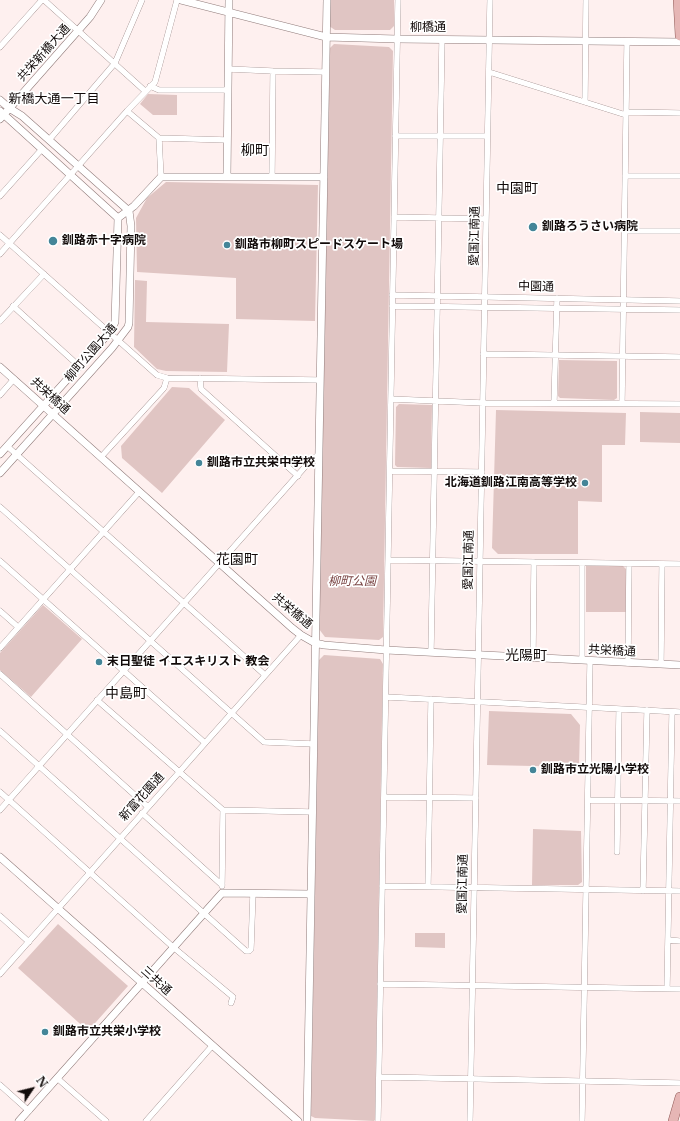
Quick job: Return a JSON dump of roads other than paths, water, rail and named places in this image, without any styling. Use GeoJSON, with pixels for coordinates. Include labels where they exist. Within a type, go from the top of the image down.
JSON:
{"type":"FeatureCollection","features":[{"type":"Feature","properties":{"kind":"main road"},"geometry":{"type":"LineString","coordinates":[[678,0],[680,36]]}},
{"type":"Feature","properties":{"kind":"main road"},"geometry":{"type":"LineString","coordinates":[[673,1121],[680,1097]]}},
{"type":"Feature","properties":{"kind":"street"},"geometry":{"type":"LineString","coordinates":[[0,47],[43,0],[115,64],[148,89],[228,90]]}},
{"type":"Feature","properties":{"kind":"street","name":"共栄新橋大通"},"geometry":{"type":"LineString","coordinates":[[1,115],[78,31],[90,17],[101,0]]}},
{"type":"Feature","properties":{"kind":"street"},"geometry":{"type":"LineString","coordinates":[[49,140],[115,64],[142,0]]}},
{"type":"Feature","properties":{"kind":"street"},"geometry":{"type":"LineString","coordinates":[[0,254],[127,111],[155,82],[177,0]]}},
{"type":"Feature","properties":{"kind":"street","name":"柳橋通"},"geometry":{"type":"LineString","coordinates":[[181,0],[326,37],[488,41],[680,42]]}},
{"type":"Feature","properties":{"kind":"street"},"geometry":{"type":"LineString","coordinates":[[227,177],[229,0]]}},
{"type":"Feature","properties":{"kind":"street"},"geometry":{"type":"LineString","coordinates":[[307,1121],[327,0]]}},
{"type":"Feature","properties":{"kind":"street"},"geometry":{"type":"LineString","coordinates":[[378,1121],[398,0]]}},
{"type":"Feature","properties":{"kind":"street","name":"愛国江南通"},"geometry":{"type":"LineString","coordinates":[[470,1121],[489,72],[488,41],[490,0]]}},
{"type":"Feature","properties":{"kind":"street"},"geometry":{"type":"LineString","coordinates":[[585,102],[586,0]]}},
{"type":"Feature","properties":{"kind":"street"},"geometry":{"type":"LineString","coordinates":[[431,652],[434,560],[438,218],[442,39]]}},
{"type":"Feature","properties":{"kind":"street"},"geometry":{"type":"LineString","coordinates":[[622,403],[627,42]]}},
{"type":"Feature","properties":{"kind":"street"},"geometry":{"type":"LineString","coordinates":[[228,69],[325,72]]}},
{"type":"Feature","properties":{"kind":"street"},"geometry":{"type":"LineString","coordinates":[[272,177],[273,71]]}},
{"type":"Feature","properties":{"kind":"street"},"geometry":{"type":"LineString","coordinates":[[489,72],[626,114],[680,112]]}},
{"type":"Feature","properties":{"kind":"street"},"geometry":{"type":"LineString","coordinates":[[0,100],[22,116],[129,211]]}},
{"type":"Feature","properties":{"kind":"street"},"geometry":{"type":"LineString","coordinates":[[127,111],[159,138],[227,140]]}},
{"type":"Feature","properties":{"kind":"street"},"geometry":{"type":"LineString","coordinates":[[1,115],[42,149],[118,218],[129,211],[161,176],[159,138]]}},
{"type":"Feature","properties":{"kind":"street"},"geometry":{"type":"LineString","coordinates":[[395,136],[487,136]]}},
{"type":"Feature","properties":{"kind":"street"},"geometry":{"type":"LineString","coordinates":[[0,196],[42,149]]}},
{"type":"Feature","properties":{"kind":"street"},"geometry":{"type":"LineString","coordinates":[[161,176],[324,177]]}},
{"type":"Feature","properties":{"kind":"street"},"geometry":{"type":"LineString","coordinates":[[625,176],[680,176]]}},
{"type":"Feature","properties":{"kind":"street","name":"柳町公園大通"},"geometry":{"type":"LineString","coordinates":[[0,473],[128,327],[131,226],[129,211]]}},
{"type":"Feature","properties":{"kind":"street"},"geometry":{"type":"LineString","coordinates":[[394,217],[486,219]]}},
{"type":"Feature","properties":{"kind":"street","name":"柳町公園大通"},"geometry":{"type":"LineString","coordinates":[[0,454],[109,333],[116,318],[118,218]]}},
{"type":"Feature","properties":{"kind":"street"},"geometry":{"type":"LineString","coordinates":[[624,231],[680,231]]}},
{"type":"Feature","properties":{"kind":"street"},"geometry":{"type":"LineString","coordinates":[[0,235],[157,375],[167,378],[320,380]]}},
{"type":"Feature","properties":{"kind":"street"},"geometry":{"type":"LineString","coordinates":[[0,321],[44,274]]}},
{"type":"Feature","properties":{"kind":"street","name":"中園通"},"geometry":{"type":"LineString","coordinates":[[392,295],[680,301]]}},
{"type":"Feature","properties":{"kind":"street"},"geometry":{"type":"LineString","coordinates":[[554,403],[557,298]]}},
{"type":"Feature","properties":{"kind":"street"},"geometry":{"type":"LineString","coordinates":[[14,306],[79,366]]}},
{"type":"Feature","properties":{"kind":"street","name":"中園通"},"geometry":{"type":"LineString","coordinates":[[392,306],[680,310]]}},
{"type":"Feature","properties":{"kind":"street"},"geometry":{"type":"LineString","coordinates":[[484,354],[680,357]]}},
{"type":"Feature","properties":{"kind":"street","name":"共栄橋通"},"geometry":{"type":"LineString","coordinates":[[0,367],[301,635],[315,643],[386,650],[680,665]]}},
{"type":"Feature","properties":{"kind":"street"},"geometry":{"type":"LineString","coordinates":[[101,457],[164,388],[167,378]]}},
{"type":"Feature","properties":{"kind":"street"},"geometry":{"type":"LineString","coordinates":[[200,378],[201,389],[298,476]]}},
{"type":"Feature","properties":{"kind":"street"},"geometry":{"type":"LineString","coordinates":[[0,395],[14,379]]}},
{"type":"Feature","properties":{"kind":"street"},"geometry":{"type":"LineString","coordinates":[[391,399],[483,402],[680,404]]}},
{"type":"Feature","properties":{"kind":"street"},"geometry":{"type":"LineString","coordinates":[[7,446],[265,675]]}},
{"type":"Feature","properties":{"kind":"street"},"geometry":{"type":"LineString","coordinates":[[0,810],[312,459],[319,455]]}},
{"type":"Feature","properties":{"kind":"street"},"geometry":{"type":"LineString","coordinates":[[390,471],[482,472]]}},
{"type":"Feature","properties":{"kind":"street"},"geometry":{"type":"LineString","coordinates":[[0,648],[140,492]]}},
{"type":"Feature","properties":{"kind":"street"},"geometry":{"type":"LineString","coordinates":[[0,507],[264,742],[314,744]]}},
{"type":"Feature","properties":{"kind":"street"},"geometry":{"type":"LineString","coordinates":[[0,560],[205,743]]}},
{"type":"Feature","properties":{"kind":"street"},"geometry":{"type":"LineString","coordinates":[[388,560],[680,564]]}},
{"type":"Feature","properties":{"kind":"street"},"geometry":{"type":"LineString","coordinates":[[533,657],[534,562]]}},
{"type":"Feature","properties":{"kind":"street"},"geometry":{"type":"LineString","coordinates":[[582,563],[582,660]]}},
{"type":"Feature","properties":{"kind":"street"},"geometry":{"type":"LineString","coordinates":[[628,663],[629,564]]}},
{"type":"Feature","properties":{"kind":"street"},"geometry":{"type":"LineString","coordinates":[[661,664],[662,564]]}},
{"type":"Feature","properties":{"kind":"street"},"geometry":{"type":"LineString","coordinates":[[0,611],[18,627]]}},
{"type":"Feature","properties":{"kind":"street","name":"新富花園通"},"geometry":{"type":"LineString","coordinates":[[0,973],[301,635]]}},
{"type":"Feature","properties":{"kind":"street"},"geometry":{"type":"LineString","coordinates":[[582,1121],[590,661]]}},
{"type":"Feature","properties":{"kind":"street"},"geometry":{"type":"LineString","coordinates":[[0,674],[148,807]]}},
{"type":"Feature","properties":{"kind":"street"},"geometry":{"type":"LineString","coordinates":[[386,696],[680,712]]}},
{"type":"Feature","properties":{"kind":"street"},"geometry":{"type":"LineString","coordinates":[[428,887],[431,699]]}},
{"type":"Feature","properties":{"kind":"street"},"geometry":{"type":"LineString","coordinates":[[97,700],[223,810],[313,812]]}},
{"type":"Feature","properties":{"kind":"street"},"geometry":{"type":"LineString","coordinates":[[617,852],[619,709]]}},
{"type":"Feature","properties":{"kind":"street"},"geometry":{"type":"LineString","coordinates":[[643,891],[647,710]]}},
{"type":"Feature","properties":{"kind":"street"},"geometry":{"type":"LineString","coordinates":[[667,989],[672,712]]}},
{"type":"Feature","properties":{"kind":"street"},"geometry":{"type":"LineString","coordinates":[[0,731],[203,913],[249,952],[251,950],[253,893]]}},
{"type":"Feature","properties":{"kind":"street"},"geometry":{"type":"LineString","coordinates":[[0,792],[173,947],[233,997],[231,1003]]}},
{"type":"Feature","properties":{"kind":"street"},"geometry":{"type":"LineString","coordinates":[[384,796],[476,798]]}},
{"type":"Feature","properties":{"kind":"street"},"geometry":{"type":"LineString","coordinates":[[588,800],[680,801]]}},
{"type":"Feature","properties":{"kind":"street"},"geometry":{"type":"LineString","coordinates":[[19,1121],[222,893],[223,810]]}},
{"type":"Feature","properties":{"kind":"street"},"geometry":{"type":"LineString","coordinates":[[142,813],[222,885]]}},
{"type":"Feature","properties":{"kind":"street","name":"三共通"},"geometry":{"type":"LineString","coordinates":[[0,857],[294,1120]]}},
{"type":"Feature","properties":{"kind":"street"},"geometry":{"type":"LineString","coordinates":[[382,886],[680,891]]}},
{"type":"Feature","properties":{"kind":"street"},"geometry":{"type":"LineString","coordinates":[[222,893],[311,894]]}},
{"type":"Feature","properties":{"kind":"street"},"geometry":{"type":"LineString","coordinates":[[0,916],[28,942]]}},
{"type":"Feature","properties":{"kind":"street"},"geometry":{"type":"LineString","coordinates":[[668,940],[680,941]]}},
{"type":"Feature","properties":{"kind":"street"},"geometry":{"type":"LineString","coordinates":[[380,984],[680,989]]}},
{"type":"Feature","properties":{"kind":"street"},"geometry":{"type":"LineString","coordinates":[[146,1121],[212,1046]]}},
{"type":"Feature","properties":{"kind":"street"},"geometry":{"type":"LineString","coordinates":[[57,1078],[106,1121]]}},
{"type":"Feature","properties":{"kind":"street"},"geometry":{"type":"LineString","coordinates":[[379,1078],[680,1083]]}},
{"type":"Feature","properties":{"kind":"street"},"geometry":{"type":"LineString","coordinates":[[0,1085],[29,1110]]}},
{"type":"Feature","properties":{"kind":"place","name":"釧路ろうさい病院"},"geometry":{"type":"Point","coordinates":[533,227]}},
{"type":"Feature","properties":{"kind":"place","name":"釧路赤十字病院"},"geometry":{"type":"Point","coordinates":[53,241]}},
{"type":"Feature","properties":{"kind":"place","name":"釧路市柳町スピードスケート場"},"geometry":{"type":"Point","coordinates":[227,245]}},
{"type":"Feature","properties":{"kind":"place","name":"釧路市立共栄中学校"},"geometry":{"type":"Point","coordinates":[199,463]}},
{"type":"Feature","properties":{"kind":"place","name":"北海道釧路江南高等学校"},"geometry":{"type":"Point","coordinates":[585,483]}},
{"type":"Feature","properties":{"kind":"place","name":"末日聖徒 イエスキリスト 教会"},"geometry":{"type":"Point","coordinates":[99,662]}},
{"type":"Feature","properties":{"kind":"place","name":"釧路市立光陽小学校"},"geometry":{"type":"Point","coordinates":[533,770]}},
{"type":"Feature","properties":{"kind":"place","name":"釧路市立共栄小学校"},"geometry":{"type":"Point","coordinates":[45,1032]}},
{"type":"Feature","properties":{"kind":"district","name":"新橋大通一丁目"},"geometry":{"type":"Point","coordinates":[54,99]}},
{"type":"Feature","properties":{"kind":"district","name":"柳町"},"geometry":{"type":"Point","coordinates":[255,151]}},
{"type":"Feature","properties":{"kind":"district","name":"中園町"},"geometry":{"type":"Point","coordinates":[517,189]}},
{"type":"Feature","properties":{"kind":"district","name":"花園町"},"geometry":{"type":"Point","coordinates":[237,560]}},
{"type":"Feature","properties":{"kind":"district","name":"光陽町"},"geometry":{"type":"Point","coordinates":[526,656]}},
{"type":"Feature","properties":{"kind":"district","name":"中島町"},"geometry":{"type":"Point","coordinates":[126,694]}},
{"type":"Feature","properties":{"kind":"park label","name":"柳町公園"},"geometry":{"type":"Point","coordinates":[352,582]}}]}
